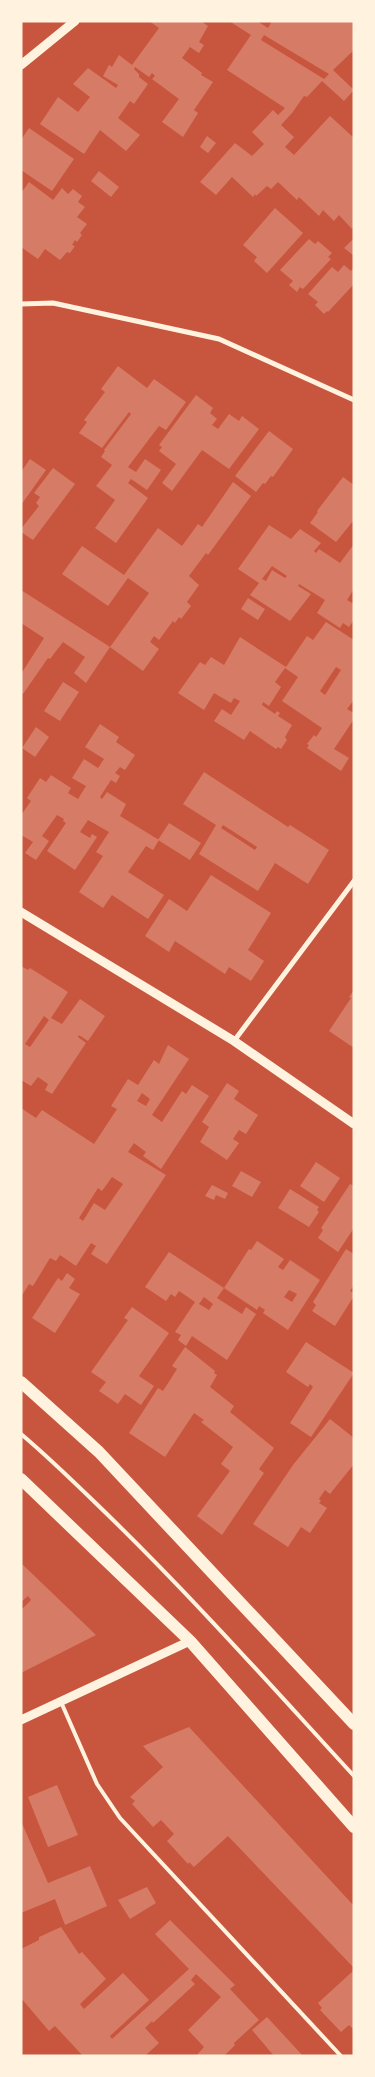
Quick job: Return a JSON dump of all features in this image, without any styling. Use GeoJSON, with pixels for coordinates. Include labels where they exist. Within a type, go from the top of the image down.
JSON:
{"type":"FeatureCollection","features":[{"type":"Feature","properties":{"kind":"main road"},"geometry":{"type":"LineString","coordinates":[[21,1382],[100,1452],[354,1724]]}},
{"type":"Feature","properties":{"kind":"main road"},"geometry":{"type":"LineString","coordinates":[[21,1479],[190,1641],[354,1827]]}},
{"type":"Feature","properties":{"kind":"street"},"geometry":{"type":"LineString","coordinates":[[21,65],[75,21]]}},
{"type":"Feature","properties":{"kind":"street"},"geometry":{"type":"LineString","coordinates":[[21,304],[53,303],[218,339],[354,400]]}},
{"type":"Feature","properties":{"kind":"street"},"geometry":{"type":"LineString","coordinates":[[234,1041],[354,881]]}},
{"type":"Feature","properties":{"kind":"street"},"geometry":{"type":"LineString","coordinates":[[21,912],[234,1041],[354,1124]]}},
{"type":"Feature","properties":{"kind":"street"},"geometry":{"type":"LineString","coordinates":[[21,1720],[190,1641]]}},
{"type":"Feature","properties":{"kind":"lane"},"geometry":{"type":"LineString","coordinates":[[21,1434],[62,1470],[136,1543],[216,1626],[354,1776]]}},
{"type":"Feature","properties":{"kind":"lane"},"geometry":{"type":"LineString","coordinates":[[60,1701],[97,1784],[120,1818],[341,2056]]}},
{"type":"Feature","properties":{"kind":"building"},"geometry":{"type":"Polygon","coordinates":[[[149,21],[201,21],[208,26],[199,42],[204,45],[199,53],[190,47],[182,58],[202,73],[201,75],[213,82],[194,110],[198,113],[183,137],[162,122],[179,99],[152,79],[155,76],[152,73],[149,77],[135,67],[134,69],[139,74],[139,77],[148,84],[134,104],[130,101],[118,118],[140,135],[126,151],[100,130],[84,154],[40,124],[58,97],[78,112],[90,97],[73,84],[88,68],[116,88],[118,85],[103,76],[109,65],[112,67],[119,55],[132,65],[159,28],[149,21]]]}},
{"type":"Feature","properties":{"kind":"building"},"geometry":{"type":"Polygon","coordinates":[[[229,21],[257,21],[268,28],[272,21],[354,21],[354,50],[333,70],[354,90],[344,101],[322,81],[307,97],[304,96],[281,125],[294,137],[285,147],[294,155],[330,116],[354,138],[354,227],[352,229],[339,215],[334,221],[323,210],[319,216],[299,197],[297,200],[278,182],[271,189],[267,186],[253,197],[232,177],[216,195],[200,182],[235,143],[252,156],[264,144],[252,132],[273,110],[278,115],[285,108],[227,70],[251,35],[229,21]],[[264,35],[261,40],[324,79],[329,74],[264,35]]]}},
{"type":"Feature","properties":{"kind":"building"},"geometry":{"type":"Polygon","coordinates":[[[29,128],[74,159],[52,191],[21,170],[21,140],[29,128]]]}},
{"type":"Feature","properties":{"kind":"building"},"geometry":{"type":"Polygon","coordinates":[[[207,136],[216,143],[208,153],[200,147],[207,136]]]}},
{"type":"Feature","properties":{"kind":"building"},"geometry":{"type":"Polygon","coordinates":[[[99,171],[119,187],[111,197],[91,181],[99,171]]]}},
{"type":"Feature","properties":{"kind":"building"},"geometry":{"type":"Polygon","coordinates":[[[29,182],[53,200],[62,188],[68,194],[73,189],[82,196],[78,202],[85,207],[77,217],[87,224],[80,233],[82,235],[77,242],[75,240],[72,245],[75,246],[70,253],[67,252],[60,260],[45,249],[38,259],[21,247],[21,193],[29,182]]]}},
{"type":"Feature","properties":{"kind":"building"},"geometry":{"type":"Polygon","coordinates":[[[275,208],[303,233],[267,273],[254,261],[257,257],[243,245],[275,208]]]}},
{"type":"Feature","properties":{"kind":"building"},"geometry":{"type":"Polygon","coordinates":[[[354,238],[354,256],[344,248],[354,238]]]}},
{"type":"Feature","properties":{"kind":"building"},"geometry":{"type":"Polygon","coordinates":[[[309,239],[315,244],[318,241],[332,253],[328,257],[331,259],[303,289],[300,287],[297,292],[289,285],[293,281],[280,270],[309,239]]]}},
{"type":"Feature","properties":{"kind":"building"},"geometry":{"type":"Polygon","coordinates":[[[344,265],[351,271],[354,267],[354,284],[324,314],[315,305],[318,302],[308,294],[332,267],[338,272],[344,265]]]}},
{"type":"Feature","properties":{"kind":"building"},"geometry":{"type":"Polygon","coordinates":[[[118,366],[147,388],[154,379],[186,402],[166,430],[159,426],[128,467],[136,472],[145,459],[161,470],[147,490],[131,479],[128,483],[148,498],[116,543],[95,528],[115,500],[96,486],[112,465],[101,457],[104,450],[131,414],[129,412],[102,448],[79,433],[87,422],[84,420],[105,392],[101,389],[118,366]]]}},
{"type":"Feature","properties":{"kind":"building"},"geometry":{"type":"Polygon","coordinates":[[[196,395],[213,408],[210,413],[217,419],[212,425],[218,429],[229,414],[239,421],[242,416],[259,429],[229,469],[202,450],[172,491],[162,483],[176,464],[159,451],[162,447],[159,445],[196,395]]]}},
{"type":"Feature","properties":{"kind":"building"},"geometry":{"type":"Polygon","coordinates":[[[269,431],[293,449],[273,477],[271,476],[265,484],[263,483],[256,492],[235,476],[269,431]]]}},
{"type":"Feature","properties":{"kind":"building"},"geometry":{"type":"Polygon","coordinates":[[[30,459],[46,470],[21,505],[21,472],[30,459]]]}},
{"type":"Feature","properties":{"kind":"building"},"geometry":{"type":"Polygon","coordinates":[[[53,468],[75,484],[33,540],[21,532],[21,529],[39,506],[36,503],[40,497],[34,493],[53,468]]]}},
{"type":"Feature","properties":{"kind":"building"},"geometry":{"type":"Polygon","coordinates":[[[343,477],[354,485],[354,520],[336,542],[310,523],[343,477]]]}},
{"type":"Feature","properties":{"kind":"building"},"geometry":{"type":"Polygon","coordinates":[[[233,482],[251,496],[208,555],[206,553],[189,576],[199,585],[187,602],[191,606],[181,619],[179,617],[175,623],[173,621],[159,640],[154,636],[150,642],[159,649],[143,671],[110,647],[149,593],[128,578],[108,606],[62,574],[82,546],[124,575],[158,528],[182,546],[198,524],[202,527],[233,482]]]}},
{"type":"Feature","properties":{"kind":"building"},"geometry":{"type":"Polygon","coordinates":[[[269,525],[291,539],[300,529],[321,543],[314,551],[316,553],[319,549],[340,563],[354,544],[354,589],[347,600],[354,604],[354,620],[349,627],[343,623],[340,628],[317,613],[325,600],[299,584],[298,586],[311,594],[290,621],[250,595],[259,583],[238,569],[269,525]],[[272,566],[262,579],[266,581],[272,570],[285,578],[287,576],[272,566]]]}},
{"type":"Feature","properties":{"kind":"building"},"geometry":{"type":"Polygon","coordinates":[[[21,590],[110,647],[86,683],[74,673],[85,657],[63,642],[50,659],[48,658],[23,694],[21,693],[21,674],[44,638],[21,623],[21,590]]]}},
{"type":"Feature","properties":{"kind":"building"},"geometry":{"type":"Polygon","coordinates":[[[248,598],[265,609],[258,620],[241,609],[248,598]]]}},
{"type":"Feature","properties":{"kind":"building"},"geometry":{"type":"Polygon","coordinates":[[[326,622],[354,640],[354,700],[347,709],[354,713],[354,719],[334,749],[349,758],[341,771],[307,748],[309,745],[307,744],[314,735],[316,737],[322,728],[282,701],[298,677],[285,668],[275,682],[281,687],[269,706],[263,702],[262,705],[275,714],[277,711],[280,713],[278,716],[292,725],[285,737],[287,740],[281,749],[278,747],[276,749],[250,731],[244,740],[214,721],[222,709],[231,715],[240,701],[234,698],[231,703],[214,693],[204,710],[178,693],[200,662],[205,665],[211,657],[224,665],[240,637],[286,667],[307,636],[313,640],[326,622]],[[336,667],[320,691],[325,695],[341,670],[336,667]]]}},
{"type":"Feature","properties":{"kind":"building"},"geometry":{"type":"Polygon","coordinates":[[[63,682],[79,692],[60,721],[44,711],[63,682]]]}},
{"type":"Feature","properties":{"kind":"building"},"geometry":{"type":"Polygon","coordinates":[[[100,724],[119,737],[116,742],[135,755],[125,770],[120,767],[115,773],[120,776],[116,783],[111,780],[100,797],[102,799],[107,792],[126,804],[120,816],[159,840],[153,850],[146,846],[128,872],[164,895],[148,919],[112,895],[103,908],[79,892],[103,856],[96,852],[109,832],[88,820],[80,832],[90,838],[92,834],[97,837],[75,870],[47,851],[66,823],[63,821],[64,819],[57,815],[42,836],[49,841],[36,860],[25,853],[33,842],[21,835],[21,815],[31,801],[27,798],[40,778],[46,782],[51,775],[71,788],[68,793],[78,799],[86,786],[72,778],[84,759],[98,768],[104,759],[85,747],[100,724]]]}},
{"type":"Feature","properties":{"kind":"building"},"geometry":{"type":"Polygon","coordinates":[[[36,727],[49,737],[35,757],[22,748],[36,727]]]}},
{"type":"Feature","properties":{"kind":"building"},"geometry":{"type":"Polygon","coordinates":[[[204,772],[288,827],[290,825],[329,850],[308,884],[275,863],[258,891],[199,854],[216,825],[183,804],[204,772]],[[223,825],[221,828],[255,850],[257,847],[223,825]]]}},
{"type":"Feature","properties":{"kind":"building"},"geometry":{"type":"Polygon","coordinates":[[[169,823],[201,843],[190,860],[158,840],[169,823]]]}},
{"type":"Feature","properties":{"kind":"building"},"geometry":{"type":"Polygon","coordinates":[[[211,875],[271,913],[248,950],[264,961],[251,981],[229,967],[225,974],[175,941],[169,952],[145,936],[169,899],[187,911],[211,875]]]}},
{"type":"Feature","properties":{"kind":"building"},"geometry":{"type":"Polygon","coordinates":[[[21,966],[28,970],[30,968],[68,992],[51,1018],[62,1024],[80,999],[105,1016],[88,1041],[79,1035],[78,1037],[86,1043],[52,1094],[45,1090],[48,1084],[38,1077],[31,1086],[21,1080],[21,966]],[[44,1016],[25,1044],[30,1047],[49,1020],[44,1016]]]}},
{"type":"Feature","properties":{"kind":"building"},"geometry":{"type":"Polygon","coordinates":[[[354,990],[354,1048],[329,1031],[351,998],[349,997],[354,990]]]}},
{"type":"Feature","properties":{"kind":"building"},"geometry":{"type":"Polygon","coordinates":[[[168,1045],[189,1059],[152,1115],[162,1122],[182,1091],[186,1094],[192,1085],[209,1096],[161,1169],[143,1156],[146,1152],[134,1143],[128,1152],[166,1175],[107,1264],[91,1254],[96,1246],[91,1243],[76,1266],[60,1255],[56,1261],[50,1258],[33,1286],[29,1284],[21,1297],[21,1108],[36,1118],[42,1110],[94,1144],[117,1109],[111,1106],[128,1079],[138,1085],[154,1060],[159,1064],[168,1045]],[[142,1093],[137,1101],[146,1106],[150,1099],[142,1093]],[[112,1177],[102,1191],[98,1188],[79,1218],[83,1221],[94,1203],[105,1210],[123,1184],[112,1177]]]}},
{"type":"Feature","properties":{"kind":"building"},"geometry":{"type":"Polygon","coordinates":[[[227,1083],[239,1091],[234,1099],[258,1115],[246,1134],[239,1130],[233,1139],[239,1143],[227,1160],[200,1142],[209,1127],[202,1122],[227,1083]]]}},
{"type":"Feature","properties":{"kind":"building"},"geometry":{"type":"Polygon","coordinates":[[[316,1162],[340,1178],[324,1202],[300,1186],[316,1162]]]}},
{"type":"Feature","properties":{"kind":"building"},"geometry":{"type":"Polygon","coordinates":[[[241,1171],[261,1182],[252,1197],[232,1186],[241,1171]]]}},
{"type":"Feature","properties":{"kind":"building"},"geometry":{"type":"Polygon","coordinates":[[[350,1184],[354,1186],[354,1228],[338,1252],[318,1238],[323,1230],[321,1228],[350,1184]]]}},
{"type":"Feature","properties":{"kind":"building"},"geometry":{"type":"Polygon","coordinates":[[[212,1185],[228,1193],[225,1199],[216,1195],[214,1200],[205,1196],[212,1185]]]}},
{"type":"Feature","properties":{"kind":"building"},"geometry":{"type":"Polygon","coordinates":[[[290,1189],[319,1207],[317,1210],[319,1212],[309,1227],[278,1208],[290,1189]]]}},
{"type":"Feature","properties":{"kind":"building"},"geometry":{"type":"Polygon","coordinates":[[[257,1241],[284,1259],[278,1267],[283,1270],[290,1260],[320,1280],[288,1330],[263,1313],[265,1310],[259,1306],[257,1310],[224,1288],[249,1249],[251,1250],[257,1241]],[[289,1290],[284,1297],[292,1302],[297,1294],[289,1290]]]}},
{"type":"Feature","properties":{"kind":"building"},"geometry":{"type":"Polygon","coordinates":[[[346,1249],[354,1254],[354,1285],[350,1291],[354,1293],[354,1296],[335,1326],[312,1311],[316,1305],[313,1302],[346,1249]]]}},
{"type":"Feature","properties":{"kind":"building"},"geometry":{"type":"Polygon","coordinates":[[[169,1252],[224,1288],[217,1298],[242,1314],[246,1307],[256,1314],[227,1360],[192,1336],[186,1346],[178,1340],[181,1335],[175,1332],[195,1302],[179,1291],[175,1297],[171,1294],[166,1301],[145,1287],[169,1252]],[[204,1297],[199,1304],[209,1310],[213,1304],[204,1297]]]}},
{"type":"Feature","properties":{"kind":"building"},"geometry":{"type":"Polygon","coordinates":[[[67,1273],[75,1279],[69,1288],[80,1294],[55,1333],[32,1318],[58,1278],[62,1281],[67,1273]]]}},
{"type":"Feature","properties":{"kind":"building"},"geometry":{"type":"Polygon","coordinates":[[[132,1307],[169,1333],[139,1376],[154,1386],[141,1405],[125,1394],[118,1404],[99,1391],[106,1382],[91,1372],[128,1320],[124,1318],[132,1307]]]}},
{"type":"Feature","properties":{"kind":"building"},"geometry":{"type":"Polygon","coordinates":[[[306,1342],[354,1373],[311,1437],[290,1423],[313,1387],[310,1384],[308,1387],[286,1372],[306,1342]]]}},
{"type":"Feature","properties":{"kind":"building"},"geometry":{"type":"Polygon","coordinates":[[[185,1347],[215,1371],[214,1373],[217,1375],[210,1387],[234,1406],[230,1412],[274,1448],[259,1469],[264,1473],[222,1535],[197,1516],[230,1471],[221,1464],[233,1447],[201,1422],[204,1420],[194,1413],[165,1457],[129,1433],[158,1388],[163,1391],[177,1369],[172,1366],[185,1347]]]}},
{"type":"Feature","properties":{"kind":"building"},"geometry":{"type":"Polygon","coordinates":[[[330,1419],[354,1438],[354,1464],[330,1494],[325,1490],[319,1499],[321,1501],[319,1503],[327,1508],[310,1533],[301,1527],[288,1547],[253,1524],[293,1465],[330,1419]]]}},
{"type":"Feature","properties":{"kind":"building"},"geometry":{"type":"Polygon","coordinates":[[[21,1563],[96,1635],[21,1673],[21,1610],[31,1600],[28,1596],[21,1602],[21,1563]]]}},
{"type":"Feature","properties":{"kind":"building"},"geometry":{"type":"Polygon","coordinates":[[[189,1727],[354,1906],[354,1968],[228,1836],[194,1867],[189,1862],[188,1864],[167,1841],[174,1834],[161,1820],[153,1827],[132,1804],[135,1801],[130,1797],[163,1767],[143,1746],[189,1727]]]}},
{"type":"Feature","properties":{"kind":"building"},"geometry":{"type":"Polygon","coordinates":[[[57,1785],[78,1835],[48,1847],[28,1797],[57,1785]]]}},
{"type":"Feature","properties":{"kind":"building"},"geometry":{"type":"Polygon","coordinates":[[[21,1821],[48,1883],[90,1866],[107,1906],[65,1925],[55,1899],[21,1913],[21,1821]]]}},
{"type":"Feature","properties":{"kind":"building"},"geometry":{"type":"Polygon","coordinates":[[[147,1887],[156,1903],[130,1919],[118,1900],[147,1887]]]}},
{"type":"Feature","properties":{"kind":"building"},"geometry":{"type":"Polygon","coordinates":[[[170,1920],[235,1985],[230,1989],[259,2020],[234,2043],[235,2045],[224,2056],[196,2056],[204,2047],[188,2030],[221,1997],[196,1974],[191,1980],[195,1984],[153,2023],[152,2021],[145,2028],[159,2043],[145,2056],[83,2056],[55,2026],[49,2031],[21,1998],[21,1949],[39,1940],[39,1937],[61,1927],[79,1954],[82,1952],[106,1979],[80,2004],[84,2009],[123,1973],[149,2000],[110,2036],[112,2039],[189,1969],[155,1934],[170,1920]]]}},
{"type":"Feature","properties":{"kind":"building"},"geometry":{"type":"Polygon","coordinates":[[[354,1970],[354,2030],[349,2025],[341,2032],[320,2010],[322,2008],[318,2003],[354,1970]]]}},
{"type":"Feature","properties":{"kind":"building"},"geometry":{"type":"Polygon","coordinates":[[[267,2017],[303,2056],[274,2056],[252,2030],[267,2017]]]}}]}
